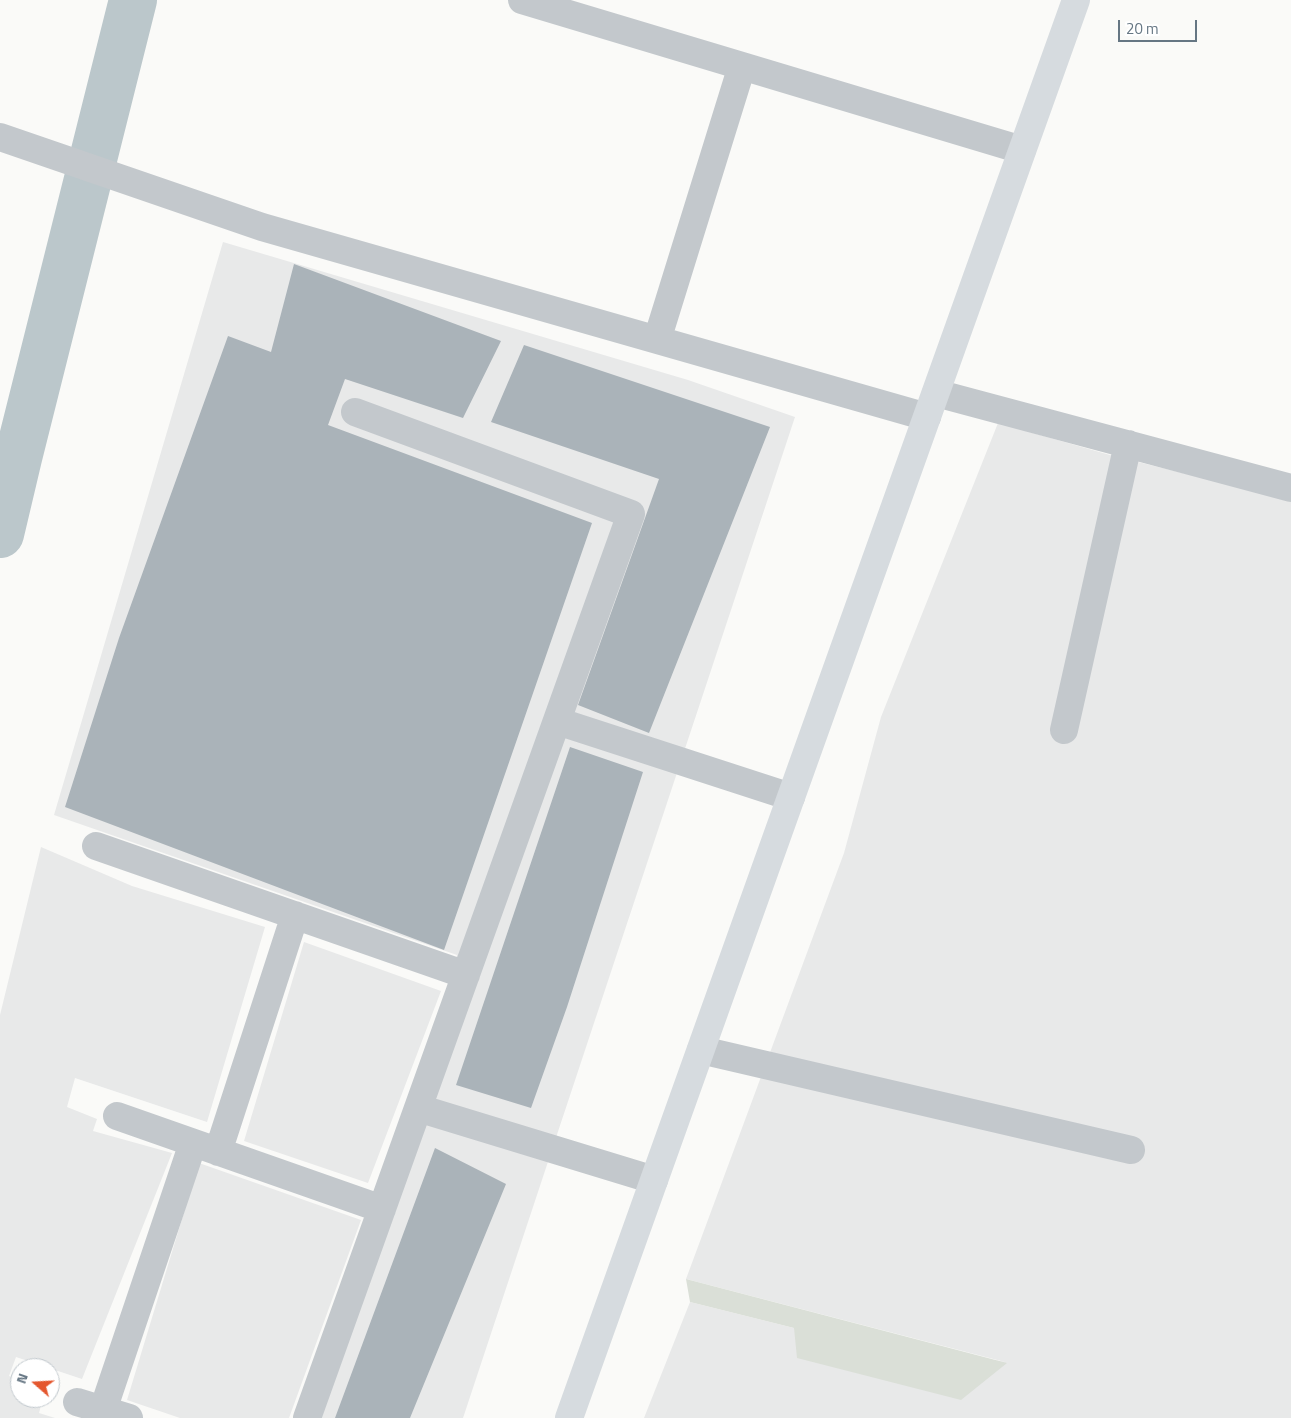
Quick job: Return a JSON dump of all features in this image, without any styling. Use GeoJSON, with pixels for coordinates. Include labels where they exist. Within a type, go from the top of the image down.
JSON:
{"type":"FeatureCollection","features":[{"type":"Feature","properties":{"kind":"main road"},"geometry":{"type":"LineString","coordinates":[[569,1418],[1076,0]]}},
{"type":"Feature","properties":{"kind":"street"},"geometry":{"type":"LineString","coordinates":[[522,0],[1022,150]]}},
{"type":"Feature","properties":{"kind":"street"},"geometry":{"type":"LineString","coordinates":[[657,340],[742,66]]}},
{"type":"Feature","properties":{"kind":"street"},"geometry":{"type":"LineString","coordinates":[[0,137],[262,227],[657,340],[931,405],[1128,444],[1291,488]]}},
{"type":"Feature","properties":{"kind":"street"},"geometry":{"type":"LineString","coordinates":[[307,1418],[631,514],[355,412]]}},
{"type":"Feature","properties":{"kind":"street"},"geometry":{"type":"LineString","coordinates":[[1064,730],[1128,444]]}},
{"type":"Feature","properties":{"kind":"street"},"geometry":{"type":"LineString","coordinates":[[557,721],[791,797]]}},
{"type":"Feature","properties":{"kind":"street"},"geometry":{"type":"LineString","coordinates":[[96,846],[466,974]]}},
{"type":"Feature","properties":{"kind":"street"},"geometry":{"type":"LineString","coordinates":[[103,1410],[295,915]]}},
{"type":"Feature","properties":{"kind":"street"},"geometry":{"type":"LineString","coordinates":[[701,1050],[1131,1150]]}},
{"type":"Feature","properties":{"kind":"street"},"geometry":{"type":"LineString","coordinates":[[418,1108],[654,1180]]}},
{"type":"Feature","properties":{"kind":"street"},"geometry":{"type":"LineString","coordinates":[[117,1116],[382,1209]]}},
{"type":"Feature","properties":{"kind":"street"},"geometry":{"type":"LineString","coordinates":[[77,1402],[129,1418]]}},
{"type":"Feature","properties":{"kind":"shaded area"},"geometry":{"type":"Polygon","coordinates":[[[223,242],[688,380],[795,417],[463,1418],[321,1418],[457,955],[54,815],[223,242]]]}},
{"type":"Feature","properties":{"kind":"shaded area"},"geometry":{"type":"Polygon","coordinates":[[[998,423],[1110,455],[1291,500],[1291,1418],[644,1418],[690,1302],[794,1328],[1005,1362],[686,1279],[844,853],[881,717],[998,423]]]}},
{"type":"Feature","properties":{"kind":"shaded area"},"geometry":{"type":"Polygon","coordinates":[[[41,847],[132,886],[265,927],[207,1122],[75,1078],[67,1107],[97,1119],[93,1131],[172,1153],[82,1379],[60,1372],[60,1358],[10,1358],[10,1408],[40,1408],[39,1413],[55,1418],[0,1418],[0,1015],[41,847]]]}},
{"type":"Feature","properties":{"kind":"shaded area"},"geometry":{"type":"Polygon","coordinates":[[[304,942],[441,991],[368,1183],[244,1141],[304,942]]]}},
{"type":"Feature","properties":{"kind":"shaded area"},"geometry":{"type":"Polygon","coordinates":[[[199,1163],[361,1220],[289,1418],[180,1418],[127,1400],[199,1163]]]}},
{"type":"Feature","properties":{"kind":"shaded area"},"geometry":{"type":"Polygon","coordinates":[[[686,1279],[1007,1363],[961,1400],[797,1358],[794,1328],[690,1302],[686,1279]]]}},
{"type":"Feature","properties":{"kind":"building"},"geometry":{"type":"Polygon","coordinates":[[[294,264],[501,341],[463,418],[345,379],[328,425],[592,523],[444,950],[65,807],[119,638],[228,336],[271,352],[294,264]]]}},
{"type":"Feature","properties":{"kind":"building"},"geometry":{"type":"Polygon","coordinates":[[[524,345],[770,427],[649,733],[578,705],[659,479],[491,422],[524,345]]]}},
{"type":"Feature","properties":{"kind":"building"},"geometry":{"type":"Polygon","coordinates":[[[570,747],[643,772],[567,1007],[531,1108],[456,1085],[570,747]]]}},
{"type":"Feature","properties":{"kind":"building"},"geometry":{"type":"Polygon","coordinates":[[[435,1148],[506,1184],[410,1418],[335,1418],[435,1148]]]}},
{"type":"Feature","properties":{"kind":"waterway"},"geometry":{"type":"LineString","coordinates":[[0,534],[133,0]]}}]}
